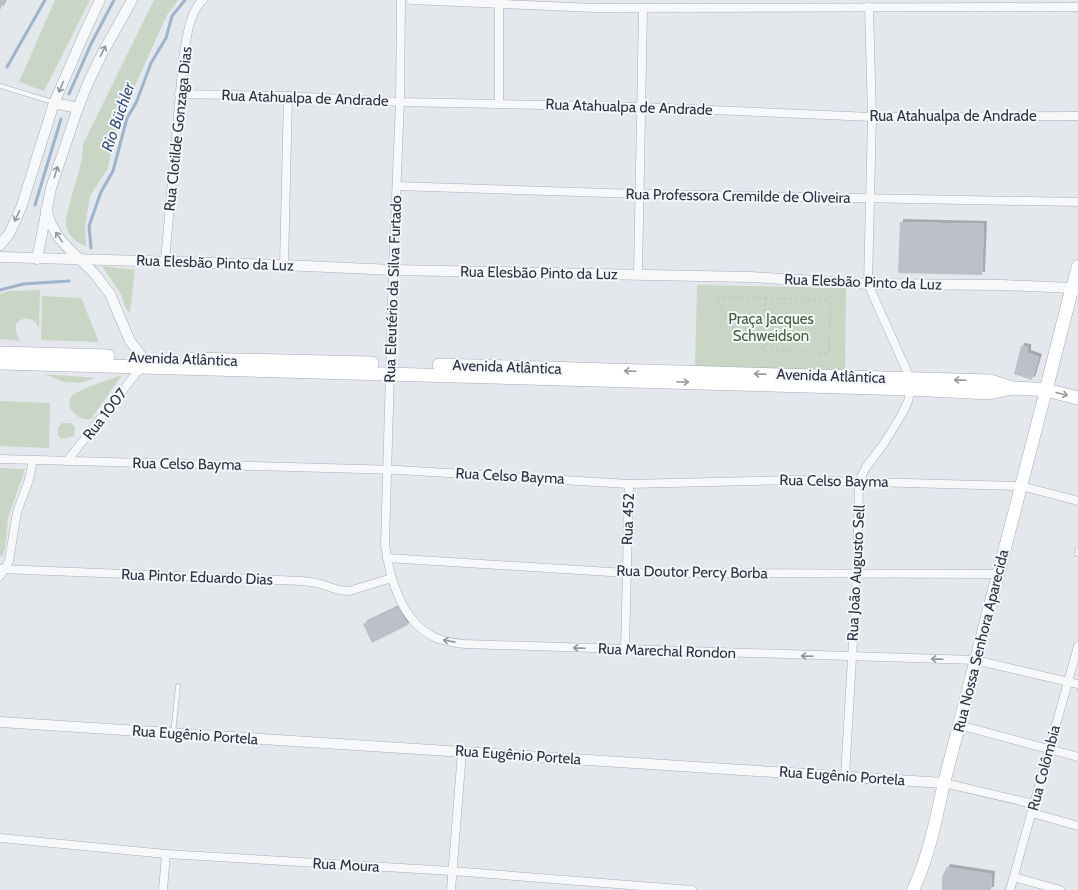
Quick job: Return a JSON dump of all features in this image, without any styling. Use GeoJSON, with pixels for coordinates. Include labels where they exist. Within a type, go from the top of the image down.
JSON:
{"type":"FeatureCollection","features":[{"type":"Feature","properties":{"kind":"main road"},"geometry":{"type":"LineString","coordinates":[[1046,390],[1075,288],[1078,266]]}},
{"type":"Feature","properties":{"kind":"main road","name":"Avenida Atlântica"},"geometry":{"type":"LineString","coordinates":[[0,353],[142,362],[390,368],[990,387],[1046,390],[1078,398]]}},
{"type":"Feature","properties":{"kind":"main road","name":"Avenida Atlântica"},"geometry":{"type":"LineString","coordinates":[[0,363],[142,362]]}},
{"type":"Feature","properties":{"kind":"main road","name":"Rua Nossa Senhora Aparecida"},"geometry":{"type":"LineString","coordinates":[[913,890],[929,848],[944,783],[1046,390]]}},
{"type":"Feature","properties":{"kind":"street"},"geometry":{"type":"LineString","coordinates":[[0,245],[9,234],[21,208],[54,102],[84,32],[100,0]]}},
{"type":"Feature","properties":{"kind":"street"},"geometry":{"type":"LineString","coordinates":[[37,259],[51,188],[78,108],[88,82],[103,52],[132,0]]}},
{"type":"Feature","properties":{"kind":"street","name":"Rua Clotilde Gonzaga Dias"},"geometry":{"type":"LineString","coordinates":[[165,261],[179,94],[187,36],[193,16],[203,0]]}},
{"type":"Feature","properties":{"kind":"street","name":"Rua Eleutério da Silva Furtado"},"geometry":{"type":"LineString","coordinates":[[392,578],[387,558],[385,534],[400,102],[401,0]]}},
{"type":"Feature","properties":{"kind":"street"},"geometry":{"type":"LineString","coordinates":[[411,0],[595,4],[643,8],[692,4],[788,4],[869,7],[881,4],[1078,7]]}},
{"type":"Feature","properties":{"kind":"street"},"geometry":{"type":"LineString","coordinates":[[499,2],[499,103]]}},
{"type":"Feature","properties":{"kind":"street"},"geometry":{"type":"LineString","coordinates":[[869,7],[872,116],[868,284],[910,384]]}},
{"type":"Feature","properties":{"kind":"street"},"geometry":{"type":"LineString","coordinates":[[638,274],[643,8]]}},
{"type":"Feature","properties":{"kind":"street","name":"Rua Atahualpa de Andrade"},"geometry":{"type":"LineString","coordinates":[[179,94],[288,96],[400,102],[641,107],[872,116],[1078,116]]}},
{"type":"Feature","properties":{"kind":"street"},"geometry":{"type":"LineString","coordinates":[[284,265],[288,96]]}},
{"type":"Feature","properties":{"kind":"street"},"geometry":{"type":"LineString","coordinates":[[54,102],[78,108]]}},
{"type":"Feature","properties":{"kind":"street","name":"Rua Professora Cremilde de Oliveira"},"geometry":{"type":"LineString","coordinates":[[397,186],[639,194],[1078,202]]}},
{"type":"Feature","properties":{"kind":"street"},"geometry":{"type":"LineString","coordinates":[[46,210],[51,224],[59,238],[94,273],[110,294],[130,341],[142,362]]}},
{"type":"Feature","properties":{"kind":"street","name":"Rua Elesbão Pinto da Luz"},"geometry":{"type":"LineString","coordinates":[[0,257],[165,261],[393,270],[750,277],[868,284],[1002,285],[1075,288]]}},
{"type":"Feature","properties":{"kind":"street","name":"Rua 1007"},"geometry":{"type":"LineString","coordinates":[[67,461],[142,362]]}},
{"type":"Feature","properties":{"kind":"street","name":"Rua João Augusto Sell"},"geometry":{"type":"LineString","coordinates":[[845,776],[857,574],[859,482],[866,467],[896,427],[908,401],[910,384]]}},
{"type":"Feature","properties":{"kind":"street","name":"Rua Celso Bayma"},"geometry":{"type":"LineString","coordinates":[[0,460],[387,469],[629,484],[794,480],[1021,486],[1078,501]]}},
{"type":"Feature","properties":{"kind":"street"},"geometry":{"type":"LineString","coordinates":[[2,571],[9,561],[17,512],[29,480],[33,460]]}},
{"type":"Feature","properties":{"kind":"street","name":"Rua 452"},"geometry":{"type":"LineString","coordinates":[[625,650],[629,484]]}},
{"type":"Feature","properties":{"kind":"street","name":"Rua Doutor Percy Borba"},"geometry":{"type":"LineString","coordinates":[[387,558],[626,573],[998,574]]}},
{"type":"Feature","properties":{"kind":"street","name":"Rua Pintor Eduardo Dias"},"geometry":{"type":"LineString","coordinates":[[2,571],[302,581],[344,590],[354,590],[392,578]]}},
{"type":"Feature","properties":{"kind":"street","name":"Rua Marechal Rondon"},"geometry":{"type":"LineString","coordinates":[[392,578],[402,602],[415,622],[429,634],[442,640],[485,645],[976,660],[1078,684]]}},
{"type":"Feature","properties":{"kind":"street","name":"Rua Colômbia"},"geometry":{"type":"LineString","coordinates":[[1010,890],[1078,646]]}},
{"type":"Feature","properties":{"kind":"street","name":"Rua Eugênio Portela"},"geometry":{"type":"LineString","coordinates":[[0,722],[944,783],[1034,804]]}},
{"type":"Feature","properties":{"kind":"street"},"geometry":{"type":"LineString","coordinates":[[959,725],[1078,757]]}},
{"type":"Feature","properties":{"kind":"street"},"geometry":{"type":"LineString","coordinates":[[451,890],[462,752]]}},
{"type":"Feature","properties":{"kind":"street"},"geometry":{"type":"LineString","coordinates":[[1032,813],[1078,826]]}},
{"type":"Feature","properties":{"kind":"street","name":"Rua Moura"},"geometry":{"type":"LineString","coordinates":[[0,838],[166,854],[452,871],[692,890]]}},
{"type":"Feature","properties":{"kind":"street"},"geometry":{"type":"LineString","coordinates":[[163,890],[166,854]]}},
{"type":"Feature","properties":{"kind":"street"},"geometry":{"type":"LineString","coordinates":[[1014,877],[1060,890]]}},
{"type":"Feature","properties":{"kind":"lane"},"geometry":{"type":"LineString","coordinates":[[0,86],[54,102]]}},
{"type":"Feature","properties":{"kind":"lane"},"geometry":{"type":"LineString","coordinates":[[173,733],[178,686]]}},
{"type":"Feature","properties":{"kind":"path"},"geometry":{"type":"LineString","coordinates":[[718,297],[765,298],[830,300],[829,353],[763,350],[729,325],[718,297]]}},
{"type":"Feature","properties":{"kind":"path"},"geometry":{"type":"LineString","coordinates":[[763,350],[765,298]]}},
{"type":"Feature","properties":{"kind":"green space"},"geometry":{"type":"Polygon","coordinates":[[[55,0],[90,0],[44,91],[19,82],[55,0]]]}},
{"type":"Feature","properties":{"kind":"green space"},"geometry":{"type":"Polygon","coordinates":[[[154,0],[178,0],[167,15],[138,79],[113,144],[108,168],[90,196],[85,227],[86,246],[76,241],[71,236],[66,225],[68,210],[81,163],[83,144],[154,0]]]}},
{"type":"Feature","properties":{"kind":"green space"},"geometry":{"type":"Polygon","coordinates":[[[102,266],[135,270],[130,313],[126,309],[121,294],[102,266]]]}},
{"type":"Feature","properties":{"kind":"green space","name":"Praça Jacques Schweidson"},"geometry":{"type":"Polygon","coordinates":[[[697,285],[846,288],[845,371],[695,367],[697,285]]]}},
{"type":"Feature","properties":{"kind":"green space"},"geometry":{"type":"Polygon","coordinates":[[[40,290],[39,329],[34,321],[24,319],[19,321],[16,326],[16,332],[20,341],[0,339],[0,294],[9,291],[40,290]]]}},
{"type":"Feature","properties":{"kind":"green space"},"geometry":{"type":"Polygon","coordinates":[[[42,296],[81,298],[99,342],[41,340],[42,296]]]}},
{"type":"Feature","properties":{"kind":"green space"},"geometry":{"type":"Polygon","coordinates":[[[44,374],[96,378],[79,383],[64,382],[44,374]]]}},
{"type":"Feature","properties":{"kind":"green space"},"geometry":{"type":"Polygon","coordinates":[[[122,375],[91,419],[84,419],[76,415],[71,410],[69,401],[74,394],[95,384],[122,375]]]}},
{"type":"Feature","properties":{"kind":"green space"},"geometry":{"type":"Polygon","coordinates":[[[0,401],[50,403],[49,448],[0,446],[0,401]]]}},
{"type":"Feature","properties":{"kind":"green space"},"geometry":{"type":"Polygon","coordinates":[[[62,423],[70,423],[75,426],[74,436],[61,439],[58,435],[58,428],[62,423]]]}},
{"type":"Feature","properties":{"kind":"green space"},"geometry":{"type":"Polygon","coordinates":[[[0,468],[25,469],[8,518],[5,549],[2,557],[0,555],[0,468]]]}},
{"type":"Feature","properties":{"kind":"building"},"geometry":{"type":"Polygon","coordinates":[[[0,0],[5,0],[0,10],[0,0]]]}},
{"type":"Feature","properties":{"kind":"building"},"geometry":{"type":"Polygon","coordinates":[[[900,222],[984,224],[982,275],[898,273],[900,222]]]}},
{"type":"Feature","properties":{"kind":"building"},"geometry":{"type":"Polygon","coordinates":[[[1021,346],[1028,347],[1028,353],[1039,357],[1032,380],[1014,374],[1021,346]]]}},
{"type":"Feature","properties":{"kind":"building"},"geometry":{"type":"Polygon","coordinates":[[[398,607],[408,625],[372,643],[363,624],[398,607]]]}},
{"type":"Feature","properties":{"kind":"building"},"geometry":{"type":"Polygon","coordinates":[[[947,867],[992,874],[991,890],[942,890],[942,877],[947,867]]]}},
{"type":"Feature","properties":{"kind":"waterway"},"geometry":{"type":"LineString","coordinates":[[7,67],[45,0]]}},
{"type":"Feature","properties":{"kind":"waterway"},"geometry":{"type":"LineString","coordinates":[[69,94],[91,44],[114,0]]}},
{"type":"Feature","properties":{"kind":"waterway","name":"Rio Büchler"},"geometry":{"type":"LineString","coordinates":[[91,248],[89,226],[101,192],[113,171],[127,118],[136,103],[151,63],[166,38],[172,16],[185,0]]}},
{"type":"Feature","properties":{"kind":"waterway"},"geometry":{"type":"LineString","coordinates":[[35,205],[61,119]]}},
{"type":"Feature","properties":{"kind":"waterway","name":"Rio Büchler"},"geometry":{"type":"LineString","coordinates":[[0,290],[23,284],[69,281]]}}]}
